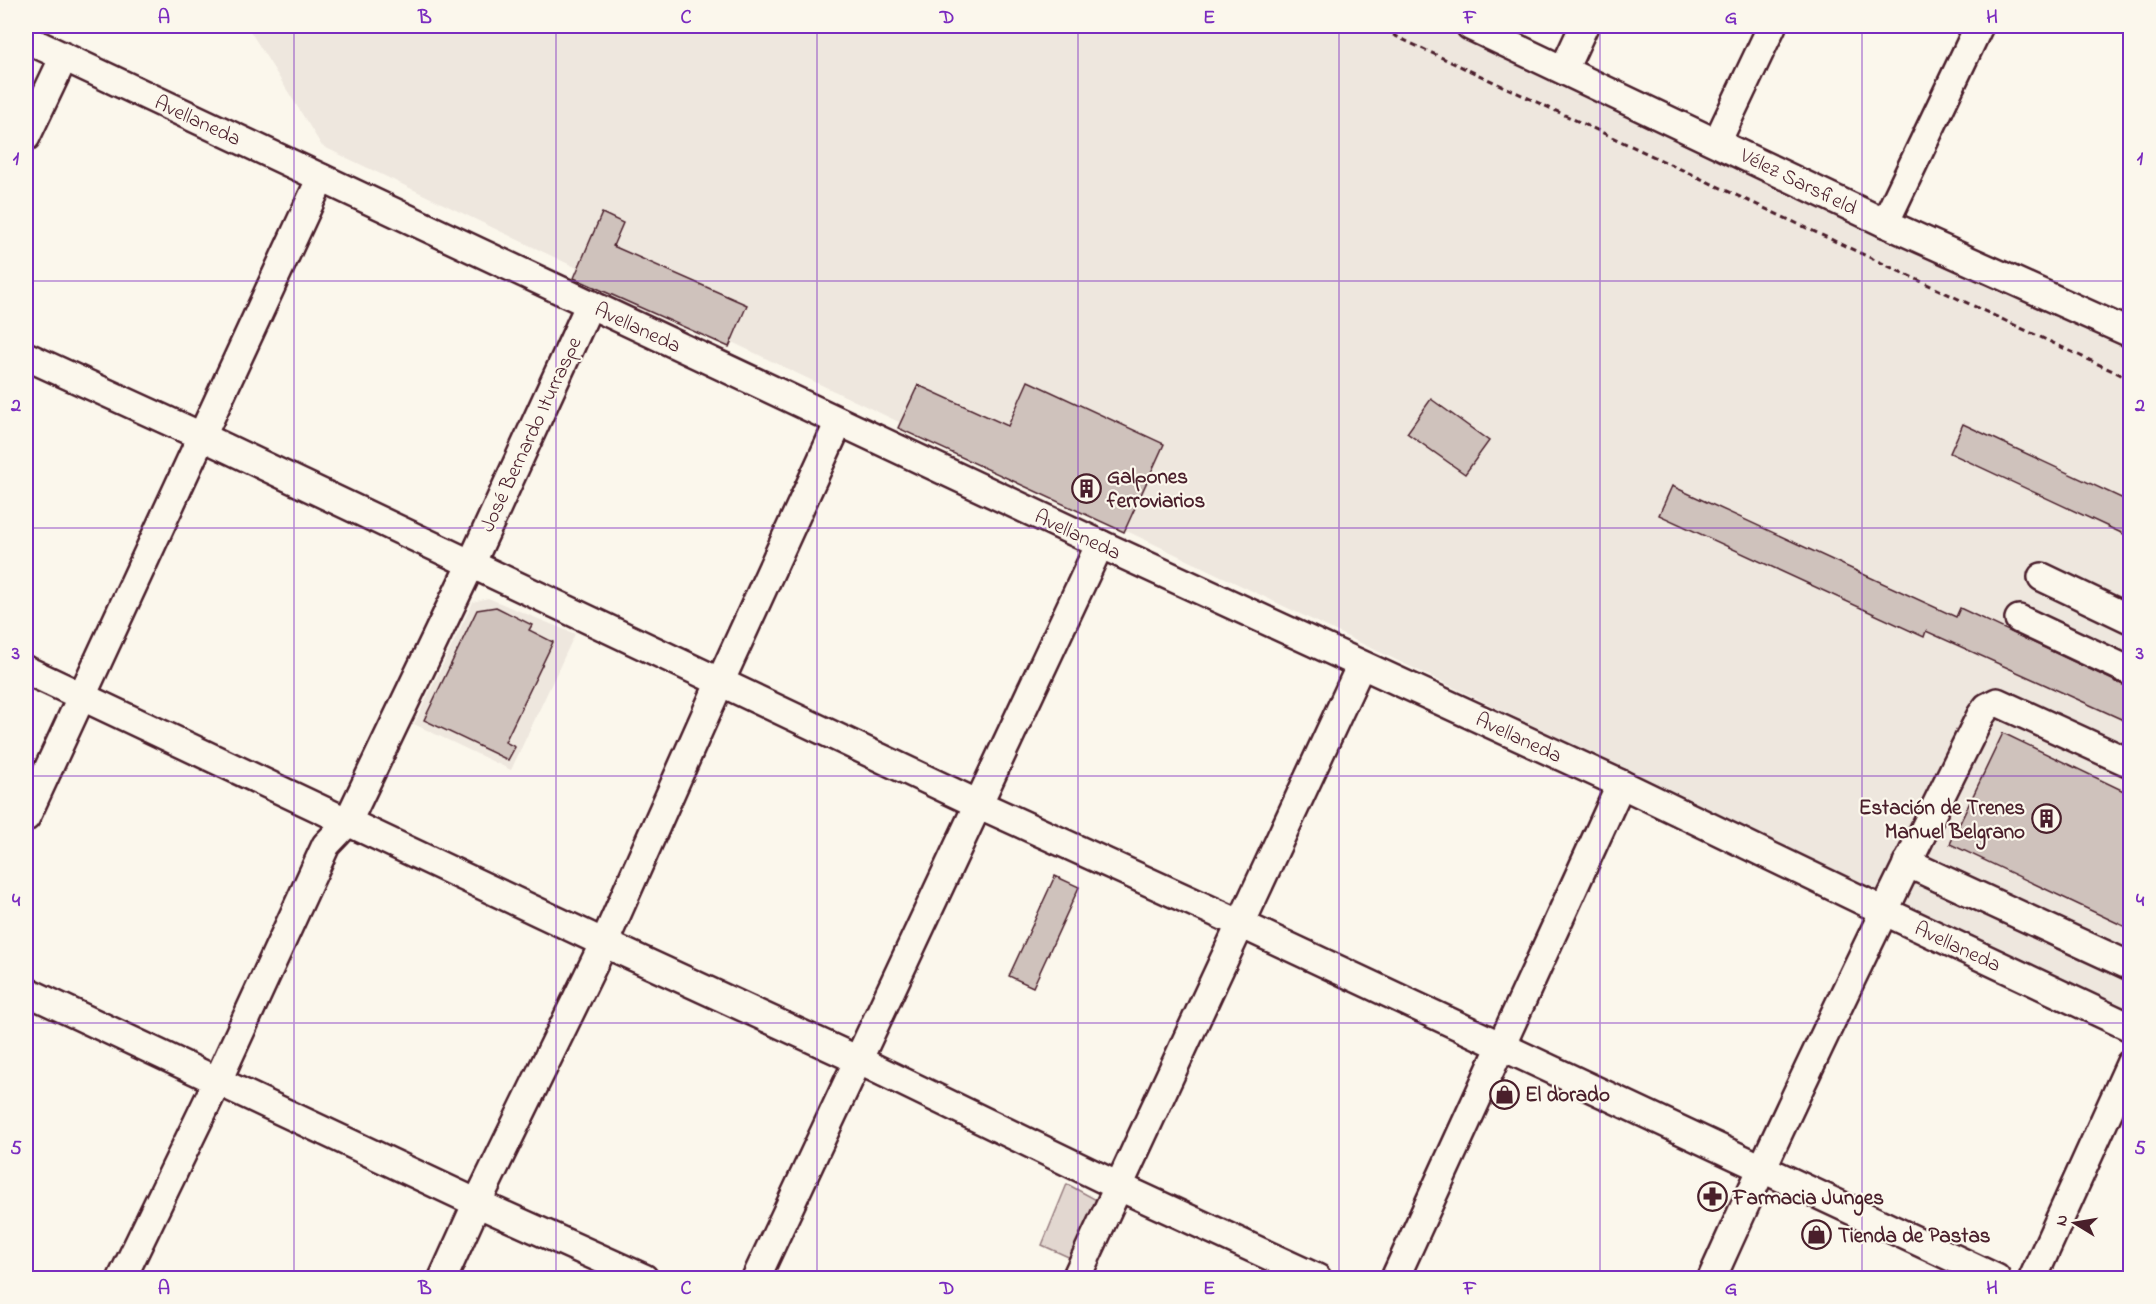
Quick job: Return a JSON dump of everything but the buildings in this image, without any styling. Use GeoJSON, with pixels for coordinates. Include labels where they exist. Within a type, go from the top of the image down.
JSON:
{"type":"FeatureCollection","features":[{"type":"Feature","properties":{"kind":"street","name":"Vélez Sarsfield"},"geometry":{"type":"LineString","coordinates":[[1470,26],[1885,223],[2130,333]]}},
{"type":"Feature","properties":{"kind":"street"},"geometry":{"type":"LineString","coordinates":[[1564,69],[1584,26]]}},
{"type":"Feature","properties":{"kind":"street"},"geometry":{"type":"LineString","coordinates":[[1717,142],[1772,26]]}},
{"type":"Feature","properties":{"kind":"street"},"geometry":{"type":"LineString","coordinates":[[1885,223],[1979,26]]}},
{"type":"Feature","properties":{"kind":"street","name":"Avellaneda"},"geometry":{"type":"LineString","coordinates":[[26,39],[1100,544],[1621,784],[2130,1027]]}},
{"type":"Feature","properties":{"kind":"street"},"geometry":{"type":"LineString","coordinates":[[26,137],[64,57]]}},
{"type":"Feature","properties":{"kind":"street"},"geometry":{"type":"LineString","coordinates":[[26,816],[321,178]]}},
{"type":"Feature","properties":{"kind":"street","name":"José Bernardo Iturraspe"},"geometry":{"type":"LineString","coordinates":[[122,1278],[218,1080],[326,845],[347,823],[471,564],[590,304]]}},
{"type":"Feature","properties":{"kind":"street"},"geometry":{"type":"LineString","coordinates":[[26,356],[201,436],[978,804],[1240,924],[1996,1278]]}},
{"type":"Feature","properties":{"kind":"street"},"geometry":{"type":"LineString","coordinates":[[443,1278],[477,1203],[604,943],[839,422]]}},
{"type":"Feature","properties":{"kind":"street"},"geometry":{"type":"LineString","coordinates":[[756,1278],[1100,544]]}},
{"type":"Feature","properties":{"kind":"street"},"geometry":{"type":"LineString","coordinates":[[2042,577],[2130,619]]}},
{"type":"Feature","properties":{"kind":"street"},"geometry":{"type":"LineString","coordinates":[[2019,619],[2130,671]]}},
{"type":"Feature","properties":{"kind":"street"},"geometry":{"type":"LineString","coordinates":[[1076,1278],[1361,665]]}},
{"type":"Feature","properties":{"kind":"street"},"geometry":{"type":"LineString","coordinates":[[26,670],[1317,1278]]}},
{"type":"Feature","properties":{"kind":"street"},"geometry":{"type":"LineString","coordinates":[[1712,1278],[1761,1168],[1907,863],[1987,707],[1997,702],[2130,763]]}},
{"type":"Feature","properties":{"kind":"street"},"geometry":{"type":"LineString","coordinates":[[1395,1278],[1621,784]]}},
{"type":"Feature","properties":{"kind":"street"},"geometry":{"type":"LineString","coordinates":[[1907,863],[2130,966]]}},
{"type":"Feature","properties":{"kind":"street"},"geometry":{"type":"LineString","coordinates":[[26,991],[477,1203],[644,1278]]}},
{"type":"Feature","properties":{"kind":"street"},"geometry":{"type":"LineString","coordinates":[[2033,1278],[2130,1064]]}},
{"type":"Feature","properties":{"kind":"path"},"geometry":{"type":"LineString","coordinates":[[1374,26],[2130,379]]}},
{"type":"Feature","properties":{"kind":"shaded area"},"geometry":{"type":"Polygon","coordinates":[[[247,26],[1437,26],[2130,351],[2130,1011],[322,146],[247,26]]]}},
{"type":"Feature","properties":{"kind":"shaded area"},"geometry":{"type":"Polygon","coordinates":[[[488,598],[575,634],[511,770],[414,724],[473,602],[488,598]]]}},
{"type":"Feature","properties":{"kind":"shaded area"},"geometry":{"type":"Polygon","coordinates":[[[1067,1184],[1102,1203],[1075,1260],[1042,1245],[1067,1184]]]}},
{"type":"Feature","properties":{"kind":"place","name":"Galpones ferroviarios"},"geometry":{"type":"Point","coordinates":[1086,488]}},
{"type":"Feature","properties":{"kind":"place","name":"Estación de Trenes Manuel Belgrano"},"geometry":{"type":"Point","coordinates":[2046,819]}},
{"type":"Feature","properties":{"kind":"place","name":"El dorado"},"geometry":{"type":"Point","coordinates":[1504,1094]}},
{"type":"Feature","properties":{"kind":"place","name":"Farmacia Junges"},"geometry":{"type":"Point","coordinates":[1712,1197]}},
{"type":"Feature","properties":{"kind":"place","name":"Tienda de Pastas"},"geometry":{"type":"Point","coordinates":[1817,1235]}}]}
